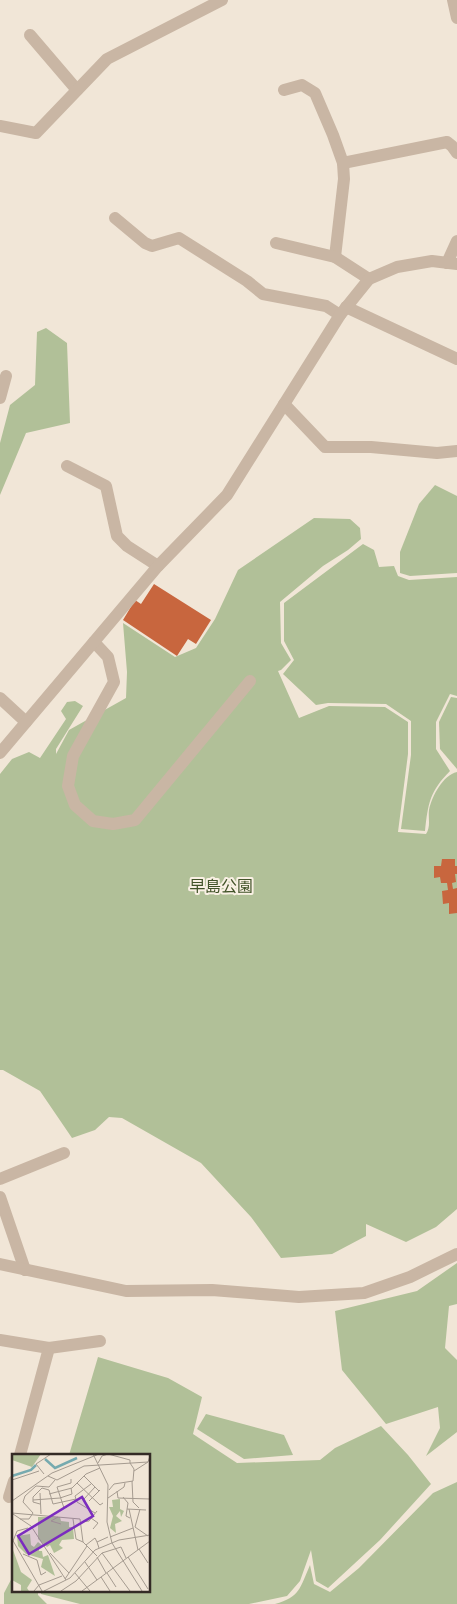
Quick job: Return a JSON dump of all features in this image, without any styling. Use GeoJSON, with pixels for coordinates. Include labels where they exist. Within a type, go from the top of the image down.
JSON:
{"type":"FeatureCollection","features":[{"type":"Feature","properties":{"kind":"street"},"geometry":{"type":"LineString","coordinates":[[0,126],[36,133],[107,59],[222,0]]}},
{"type":"Feature","properties":{"kind":"street"},"geometry":{"type":"LineString","coordinates":[[453,0],[457,18]]}},
{"type":"Feature","properties":{"kind":"street"},"geometry":{"type":"LineString","coordinates":[[30,35],[78,90]]}},
{"type":"Feature","properties":{"kind":"street"},"geometry":{"type":"LineString","coordinates":[[284,90],[302,85],[315,93],[334,135],[343,163],[344,179],[335,257]]}},
{"type":"Feature","properties":{"kind":"street"},"geometry":{"type":"LineString","coordinates":[[343,163],[447,142],[457,153]]}},
{"type":"Feature","properties":{"kind":"street"},"geometry":{"type":"LineString","coordinates":[[115,218],[145,244],[152,246],[179,238],[247,281],[263,294],[343,311],[457,359]]}},
{"type":"Feature","properties":{"kind":"street"},"geometry":{"type":"LineString","coordinates":[[0,753],[158,566],[227,495],[343,311],[369,280],[397,267],[432,261],[452,263],[457,241]]}},
{"type":"Feature","properties":{"kind":"street"},"geometry":{"type":"LineString","coordinates":[[276,243],[335,257],[369,280]]}},
{"type":"Feature","properties":{"kind":"street"},"geometry":{"type":"LineString","coordinates":[[0,398],[6,376]]}},
{"type":"Feature","properties":{"kind":"street"},"geometry":{"type":"LineString","coordinates":[[284,404],[325,447],[371,447],[437,453],[457,451]]}},
{"type":"Feature","properties":{"kind":"street"},"geometry":{"type":"LineString","coordinates":[[67,466],[106,486],[117,536],[127,546],[158,566]]}},
{"type":"Feature","properties":{"kind":"street"},"geometry":{"type":"LineString","coordinates":[[94,642],[108,657],[114,682],[73,756],[68,786],[75,805],[93,821],[113,824],[135,820],[250,681]]}},
{"type":"Feature","properties":{"kind":"street"},"geometry":{"type":"LineString","coordinates":[[0,698],[26,722]]}},
{"type":"Feature","properties":{"kind":"street"},"geometry":{"type":"LineString","coordinates":[[0,1179],[64,1153]]}},
{"type":"Feature","properties":{"kind":"street"},"geometry":{"type":"LineString","coordinates":[[0,1197],[25,1270]]}},
{"type":"Feature","properties":{"kind":"street"},"geometry":{"type":"LineString","coordinates":[[0,1264],[126,1291],[212,1290],[298,1297],[364,1293],[410,1277],[457,1254]]}},
{"type":"Feature","properties":{"kind":"street"},"geometry":{"type":"LineString","coordinates":[[0,1340],[49,1348],[100,1341]]}},
{"type":"Feature","properties":{"kind":"street"},"geometry":{"type":"LineString","coordinates":[[20,1454],[49,1348]]}},
{"type":"Feature","properties":{"kind":"street"},"geometry":{"type":"LineString","coordinates":[[10,1497],[12,1489]]}},
{"type":"Feature","properties":{"kind":"green space"},"geometry":{"type":"Polygon","coordinates":[[[46,328],[67,343],[70,423],[26,433],[0,495],[0,443],[10,405],[35,385],[37,332],[46,328]]]}},
{"type":"Feature","properties":{"kind":"green space"},"geometry":{"type":"Polygon","coordinates":[[[435,485],[457,496],[457,573],[410,576],[400,573],[400,552],[419,504],[435,485]]]}},
{"type":"Feature","properties":{"kind":"green space","name":"早島公園"},"geometry":{"type":"Polygon","coordinates":[[[314,518],[350,519],[360,528],[361,539],[323,566],[280,602],[281,643],[291,660],[278,671],[299,718],[329,706],[385,707],[408,722],[408,754],[398,832],[426,834],[429,825],[429,810],[435,793],[447,777],[457,772],[457,1209],[436,1227],[406,1242],[366,1224],[366,1236],[332,1254],[281,1258],[251,1217],[201,1163],[122,1118],[109,1117],[95,1130],[72,1138],[40,1091],[0,1070],[0,774],[12,759],[29,752],[40,758],[66,719],[61,711],[67,702],[75,701],[83,706],[56,749],[56,754],[69,730],[126,698],[127,672],[123,623],[175,657],[196,648],[215,619],[238,570],[314,518]]]}},
{"type":"Feature","properties":{"kind":"green space"},"geometry":{"type":"Polygon","coordinates":[[[363,544],[374,550],[379,567],[394,566],[398,576],[409,580],[457,577],[457,696],[450,694],[436,722],[436,749],[450,771],[438,785],[431,798],[425,831],[401,829],[411,755],[411,721],[386,704],[328,703],[316,705],[283,674],[294,660],[284,641],[284,603],[363,544]]]}},
{"type":"Feature","properties":{"kind":"green space"},"geometry":{"type":"Polygon","coordinates":[[[451,697],[457,698],[457,769],[440,749],[439,722],[451,697]]]}},
{"type":"Feature","properties":{"kind":"green space"},"geometry":{"type":"Polygon","coordinates":[[[457,1263],[457,1304],[449,1306],[445,1348],[457,1360],[457,1432],[426,1456],[440,1428],[438,1407],[386,1424],[342,1370],[335,1311],[417,1291],[457,1263]]]}},
{"type":"Feature","properties":{"kind":"green space"},"geometry":{"type":"Polygon","coordinates":[[[98,1357],[168,1378],[202,1397],[193,1434],[237,1463],[320,1460],[335,1448],[381,1426],[408,1455],[431,1484],[380,1540],[328,1588],[316,1581],[311,1550],[300,1581],[287,1596],[249,1604],[80,1604],[41,1594],[41,1592],[150,1592],[150,1454],[69,1454],[98,1357]]]}},
{"type":"Feature","properties":{"kind":"green space"},"geometry":{"type":"Polygon","coordinates":[[[206,1414],[284,1435],[293,1455],[244,1459],[197,1429],[206,1414]]]}},
{"type":"Feature","properties":{"kind":"green space"},"geometry":{"type":"Polygon","coordinates":[[[457,1482],[457,1604],[275,1604],[294,1595],[301,1586],[310,1565],[314,1584],[330,1592],[359,1568],[433,1493],[457,1482]]]}},
{"type":"Feature","properties":{"kind":"green space"},"geometry":{"type":"Polygon","coordinates":[[[12,1578],[12,1592],[38,1592],[38,1595],[47,1604],[4,1604],[4,1593],[12,1578]]]}},
{"type":"Feature","properties":{"kind":"building"},"geometry":{"type":"Polygon","coordinates":[[[154,584],[211,620],[196,644],[188,639],[177,656],[123,620],[135,600],[141,604],[154,584]]]}},
{"type":"Feature","properties":{"kind":"building"},"geometry":{"type":"Polygon","coordinates":[[[442,859],[455,859],[455,866],[457,866],[456,882],[452,883],[453,889],[457,888],[457,913],[449,914],[449,903],[443,904],[442,891],[448,890],[447,883],[441,883],[440,877],[434,878],[434,866],[441,866],[442,859]]]}}]}
